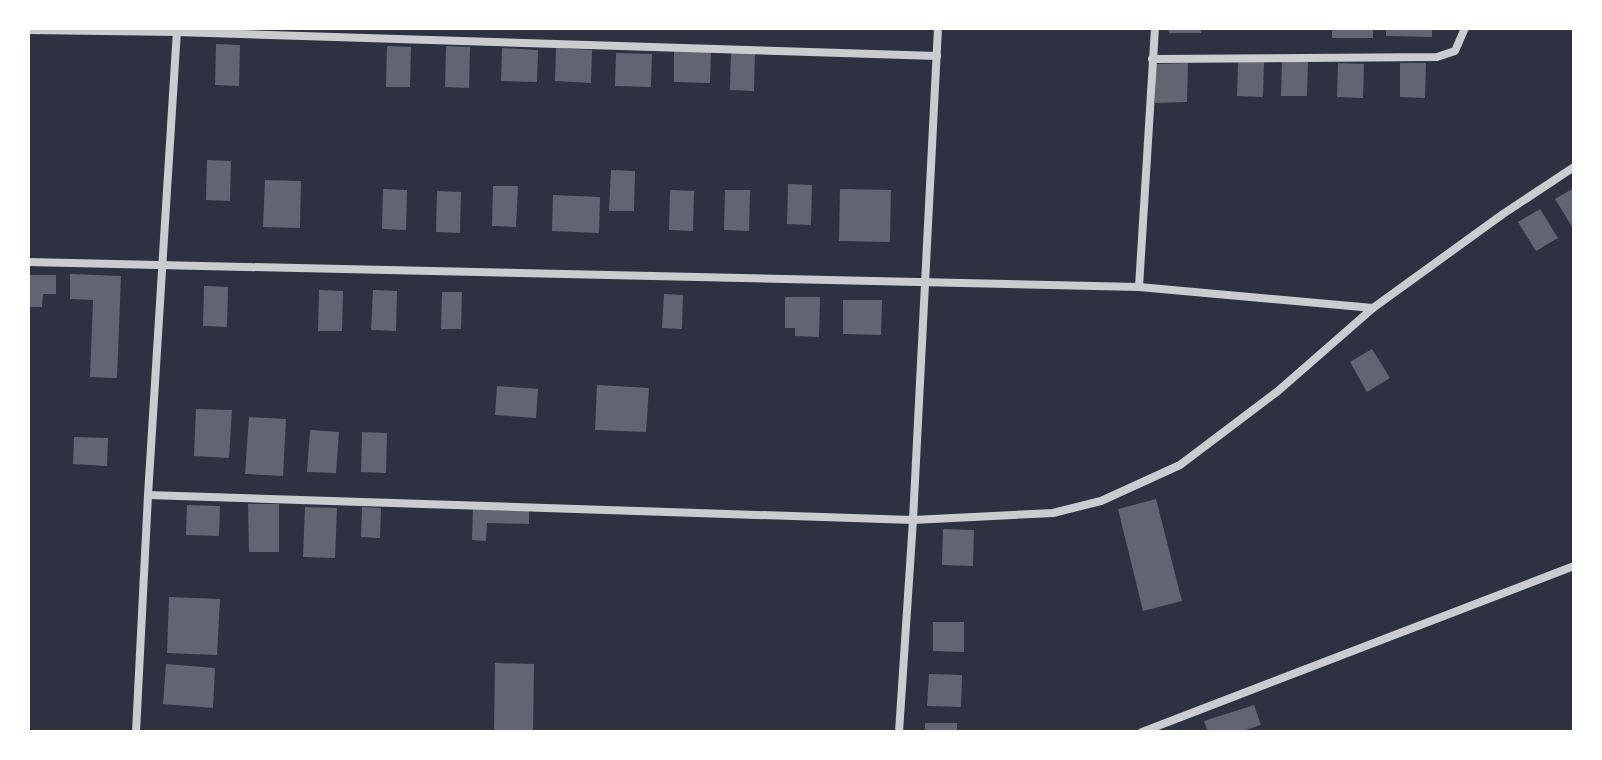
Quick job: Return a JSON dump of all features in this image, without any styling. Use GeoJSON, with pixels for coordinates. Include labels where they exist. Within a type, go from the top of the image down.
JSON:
{"type":"FeatureCollection","features":[{"type":"Feature","properties":{"kind":"street"},"geometry":{"type":"LineString","coordinates":[[899,732],[938,28]]}},
{"type":"Feature","properties":{"kind":"street"},"geometry":{"type":"LineString","coordinates":[[1139,287],[1155,28]]}},
{"type":"Feature","properties":{"kind":"street"},"geometry":{"type":"LineString","coordinates":[[1152,59],[1437,57],[1455,51],[1465,28]]}},
{"type":"Feature","properties":{"kind":"street"},"geometry":{"type":"LineString","coordinates":[[28,30],[178,30],[937,56]]}},
{"type":"Feature","properties":{"kind":"street"},"geometry":{"type":"LineString","coordinates":[[136,732],[178,30]]}},
{"type":"Feature","properties":{"kind":"street"},"geometry":{"type":"LineString","coordinates":[[148,495],[913,520],[1053,513],[1101,501],[1180,465],[1278,391],[1373,308],[1574,167]]}},
{"type":"Feature","properties":{"kind":"street"},"geometry":{"type":"LineString","coordinates":[[28,262],[1139,287],[1373,308]]}},
{"type":"Feature","properties":{"kind":"street"},"geometry":{"type":"LineString","coordinates":[[1142,732],[1574,566]]}},
{"type":"Feature","properties":{"kind":"building"},"geometry":{"type":"Polygon","coordinates":[[[1168,28],[1201,28],[1201,33],[1169,33],[1168,28]]]}},
{"type":"Feature","properties":{"kind":"building"},"geometry":{"type":"Polygon","coordinates":[[[1332,28],[1373,28],[1373,38],[1332,38],[1332,28]]]}},
{"type":"Feature","properties":{"kind":"building"},"geometry":{"type":"Polygon","coordinates":[[[1386,28],[1432,28],[1432,37],[1386,36],[1386,28]]]}},
{"type":"Feature","properties":{"kind":"building"},"geometry":{"type":"Polygon","coordinates":[[[216,44],[240,45],[239,86],[215,85],[216,44]]]}},
{"type":"Feature","properties":{"kind":"building"},"geometry":{"type":"Polygon","coordinates":[[[387,46],[411,47],[410,87],[386,87],[387,46]]]}},
{"type":"Feature","properties":{"kind":"building"},"geometry":{"type":"Polygon","coordinates":[[[446,46],[470,47],[469,88],[445,87],[446,46]]]}},
{"type":"Feature","properties":{"kind":"building"},"geometry":{"type":"Polygon","coordinates":[[[502,48],[538,50],[537,82],[501,81],[502,48]]]}},
{"type":"Feature","properties":{"kind":"building"},"geometry":{"type":"Polygon","coordinates":[[[556,48],[592,50],[591,83],[555,81],[556,48]]]}},
{"type":"Feature","properties":{"kind":"building"},"geometry":{"type":"Polygon","coordinates":[[[674,49],[711,50],[710,83],[674,82],[674,49]]]}},
{"type":"Feature","properties":{"kind":"building"},"geometry":{"type":"Polygon","coordinates":[[[731,50],[755,50],[754,91],[730,90],[731,50]]]}},
{"type":"Feature","properties":{"kind":"building"},"geometry":{"type":"Polygon","coordinates":[[[616,53],[652,54],[651,87],[615,86],[616,53]]]}},
{"type":"Feature","properties":{"kind":"building"},"geometry":{"type":"Polygon","coordinates":[[[1238,62],[1264,62],[1263,97],[1237,96],[1238,62]]]}},
{"type":"Feature","properties":{"kind":"building"},"geometry":{"type":"Polygon","coordinates":[[[1282,62],[1308,62],[1307,96],[1281,96],[1282,62]]]}},
{"type":"Feature","properties":{"kind":"building"},"geometry":{"type":"Polygon","coordinates":[[[1188,63],[1187,102],[1155,103],[1156,64],[1188,63]]]}},
{"type":"Feature","properties":{"kind":"building"},"geometry":{"type":"Polygon","coordinates":[[[1338,63],[1364,64],[1363,98],[1337,97],[1338,63]]]}},
{"type":"Feature","properties":{"kind":"building"},"geometry":{"type":"Polygon","coordinates":[[[1400,63],[1426,63],[1425,98],[1400,97],[1400,63]]]}},
{"type":"Feature","properties":{"kind":"building"},"geometry":{"type":"Polygon","coordinates":[[[207,160],[231,161],[230,201],[206,200],[207,160]]]}},
{"type":"Feature","properties":{"kind":"building"},"geometry":{"type":"Polygon","coordinates":[[[611,170],[635,171],[634,211],[609,211],[611,170]]]}},
{"type":"Feature","properties":{"kind":"building"},"geometry":{"type":"Polygon","coordinates":[[[265,180],[301,181],[300,228],[263,227],[265,180]]]}},
{"type":"Feature","properties":{"kind":"building"},"geometry":{"type":"Polygon","coordinates":[[[788,184],[812,185],[811,225],[787,224],[788,184]]]}},
{"type":"Feature","properties":{"kind":"building"},"geometry":{"type":"Polygon","coordinates":[[[493,186],[518,186],[516,227],[492,226],[493,186]]]}},
{"type":"Feature","properties":{"kind":"building"},"geometry":{"type":"Polygon","coordinates":[[[1574,188],[1574,230],[1555,199],[1574,188]]]}},
{"type":"Feature","properties":{"kind":"building"},"geometry":{"type":"Polygon","coordinates":[[[383,189],[407,190],[406,230],[382,229],[383,189]]]}},
{"type":"Feature","properties":{"kind":"building"},"geometry":{"type":"Polygon","coordinates":[[[840,189],[891,190],[890,242],[839,241],[840,189]]]}},
{"type":"Feature","properties":{"kind":"building"},"geometry":{"type":"Polygon","coordinates":[[[670,190],[694,191],[693,231],[669,230],[670,190]]]}},
{"type":"Feature","properties":{"kind":"building"},"geometry":{"type":"Polygon","coordinates":[[[725,190],[750,190],[749,231],[724,230],[725,190]]]}},
{"type":"Feature","properties":{"kind":"building"},"geometry":{"type":"Polygon","coordinates":[[[437,191],[461,192],[460,233],[436,232],[437,191]]]}},
{"type":"Feature","properties":{"kind":"building"},"geometry":{"type":"Polygon","coordinates":[[[553,195],[600,197],[599,233],[552,231],[553,195]]]}},
{"type":"Feature","properties":{"kind":"building"},"geometry":{"type":"Polygon","coordinates":[[[1540,209],[1558,238],[1536,251],[1518,222],[1540,209]]]}},
{"type":"Feature","properties":{"kind":"building"},"geometry":{"type":"Polygon","coordinates":[[[70,274],[121,276],[117,378],[90,377],[93,300],[70,299],[70,274]]]}},
{"type":"Feature","properties":{"kind":"building"},"geometry":{"type":"Polygon","coordinates":[[[28,275],[56,275],[56,294],[43,294],[42,307],[28,307],[28,275]]]}},
{"type":"Feature","properties":{"kind":"building"},"geometry":{"type":"Polygon","coordinates":[[[204,286],[228,287],[227,327],[203,326],[204,286]]]}},
{"type":"Feature","properties":{"kind":"building"},"geometry":{"type":"Polygon","coordinates":[[[319,290],[343,291],[342,331],[318,331],[319,290]]]}},
{"type":"Feature","properties":{"kind":"building"},"geometry":{"type":"Polygon","coordinates":[[[373,290],[397,291],[396,331],[371,330],[373,290]]]}},
{"type":"Feature","properties":{"kind":"building"},"geometry":{"type":"Polygon","coordinates":[[[442,292],[462,292],[461,329],[441,329],[442,292]]]}},
{"type":"Feature","properties":{"kind":"building"},"geometry":{"type":"Polygon","coordinates":[[[664,294],[683,295],[682,329],[662,328],[664,294]]]}},
{"type":"Feature","properties":{"kind":"building"},"geometry":{"type":"Polygon","coordinates":[[[785,297],[820,297],[819,337],[795,336],[795,328],[785,328],[785,297]]]}},
{"type":"Feature","properties":{"kind":"building"},"geometry":{"type":"Polygon","coordinates":[[[843,300],[882,300],[881,335],[843,334],[843,300]]]}},
{"type":"Feature","properties":{"kind":"building"},"geometry":{"type":"Polygon","coordinates":[[[1372,349],[1390,378],[1367,392],[1350,362],[1372,349]]]}},
{"type":"Feature","properties":{"kind":"building"},"geometry":{"type":"Polygon","coordinates":[[[597,385],[649,388],[646,432],[595,430],[597,385]]]}},
{"type":"Feature","properties":{"kind":"building"},"geometry":{"type":"Polygon","coordinates":[[[497,386],[538,389],[536,418],[495,415],[497,386]]]}},
{"type":"Feature","properties":{"kind":"building"},"geometry":{"type":"Polygon","coordinates":[[[196,409],[232,410],[229,458],[194,456],[196,409]]]}},
{"type":"Feature","properties":{"kind":"building"},"geometry":{"type":"Polygon","coordinates":[[[249,417],[286,419],[283,476],[245,474],[249,417]]]}},
{"type":"Feature","properties":{"kind":"building"},"geometry":{"type":"Polygon","coordinates":[[[310,430],[339,432],[336,473],[307,472],[310,430]]]}},
{"type":"Feature","properties":{"kind":"building"},"geometry":{"type":"Polygon","coordinates":[[[362,432],[387,433],[386,473],[361,472],[362,432]]]}},
{"type":"Feature","properties":{"kind":"building"},"geometry":{"type":"Polygon","coordinates":[[[74,437],[108,438],[107,466],[73,464],[74,437]]]}},
{"type":"Feature","properties":{"kind":"building"},"geometry":{"type":"Polygon","coordinates":[[[1156,499],[1182,601],[1143,611],[1118,509],[1156,499]]]}},
{"type":"Feature","properties":{"kind":"building"},"geometry":{"type":"Polygon","coordinates":[[[248,504],[279,504],[279,552],[249,552],[248,504]]]}},
{"type":"Feature","properties":{"kind":"building"},"geometry":{"type":"Polygon","coordinates":[[[187,505],[220,506],[219,536],[186,535],[187,505]]]}},
{"type":"Feature","properties":{"kind":"building"},"geometry":{"type":"Polygon","coordinates":[[[473,506],[529,508],[529,524],[487,523],[486,541],[472,540],[473,506]]]}},
{"type":"Feature","properties":{"kind":"building"},"geometry":{"type":"Polygon","coordinates":[[[305,507],[337,508],[335,558],[303,557],[305,507]]]}},
{"type":"Feature","properties":{"kind":"building"},"geometry":{"type":"Polygon","coordinates":[[[362,507],[381,508],[380,538],[361,537],[362,507]]]}},
{"type":"Feature","properties":{"kind":"building"},"geometry":{"type":"Polygon","coordinates":[[[943,529],[974,530],[973,566],[942,565],[943,529]]]}},
{"type":"Feature","properties":{"kind":"building"},"geometry":{"type":"Polygon","coordinates":[[[169,597],[220,599],[217,655],[167,653],[169,597]]]}},
{"type":"Feature","properties":{"kind":"building"},"geometry":{"type":"Polygon","coordinates":[[[933,622],[964,622],[964,652],[933,651],[933,622]]]}},
{"type":"Feature","properties":{"kind":"building"},"geometry":{"type":"Polygon","coordinates":[[[495,663],[534,664],[533,732],[494,732],[495,663]]]}},
{"type":"Feature","properties":{"kind":"building"},"geometry":{"type":"Polygon","coordinates":[[[166,664],[215,668],[213,708],[163,704],[166,664]]]}},
{"type":"Feature","properties":{"kind":"building"},"geometry":{"type":"Polygon","coordinates":[[[929,674],[962,675],[961,707],[927,706],[929,674]]]}},
{"type":"Feature","properties":{"kind":"building"},"geometry":{"type":"Polygon","coordinates":[[[1254,705],[1261,725],[1239,732],[1208,732],[1204,721],[1254,705]]]}},
{"type":"Feature","properties":{"kind":"building"},"geometry":{"type":"Polygon","coordinates":[[[925,723],[957,723],[957,732],[925,732],[925,723]]]}}]}
